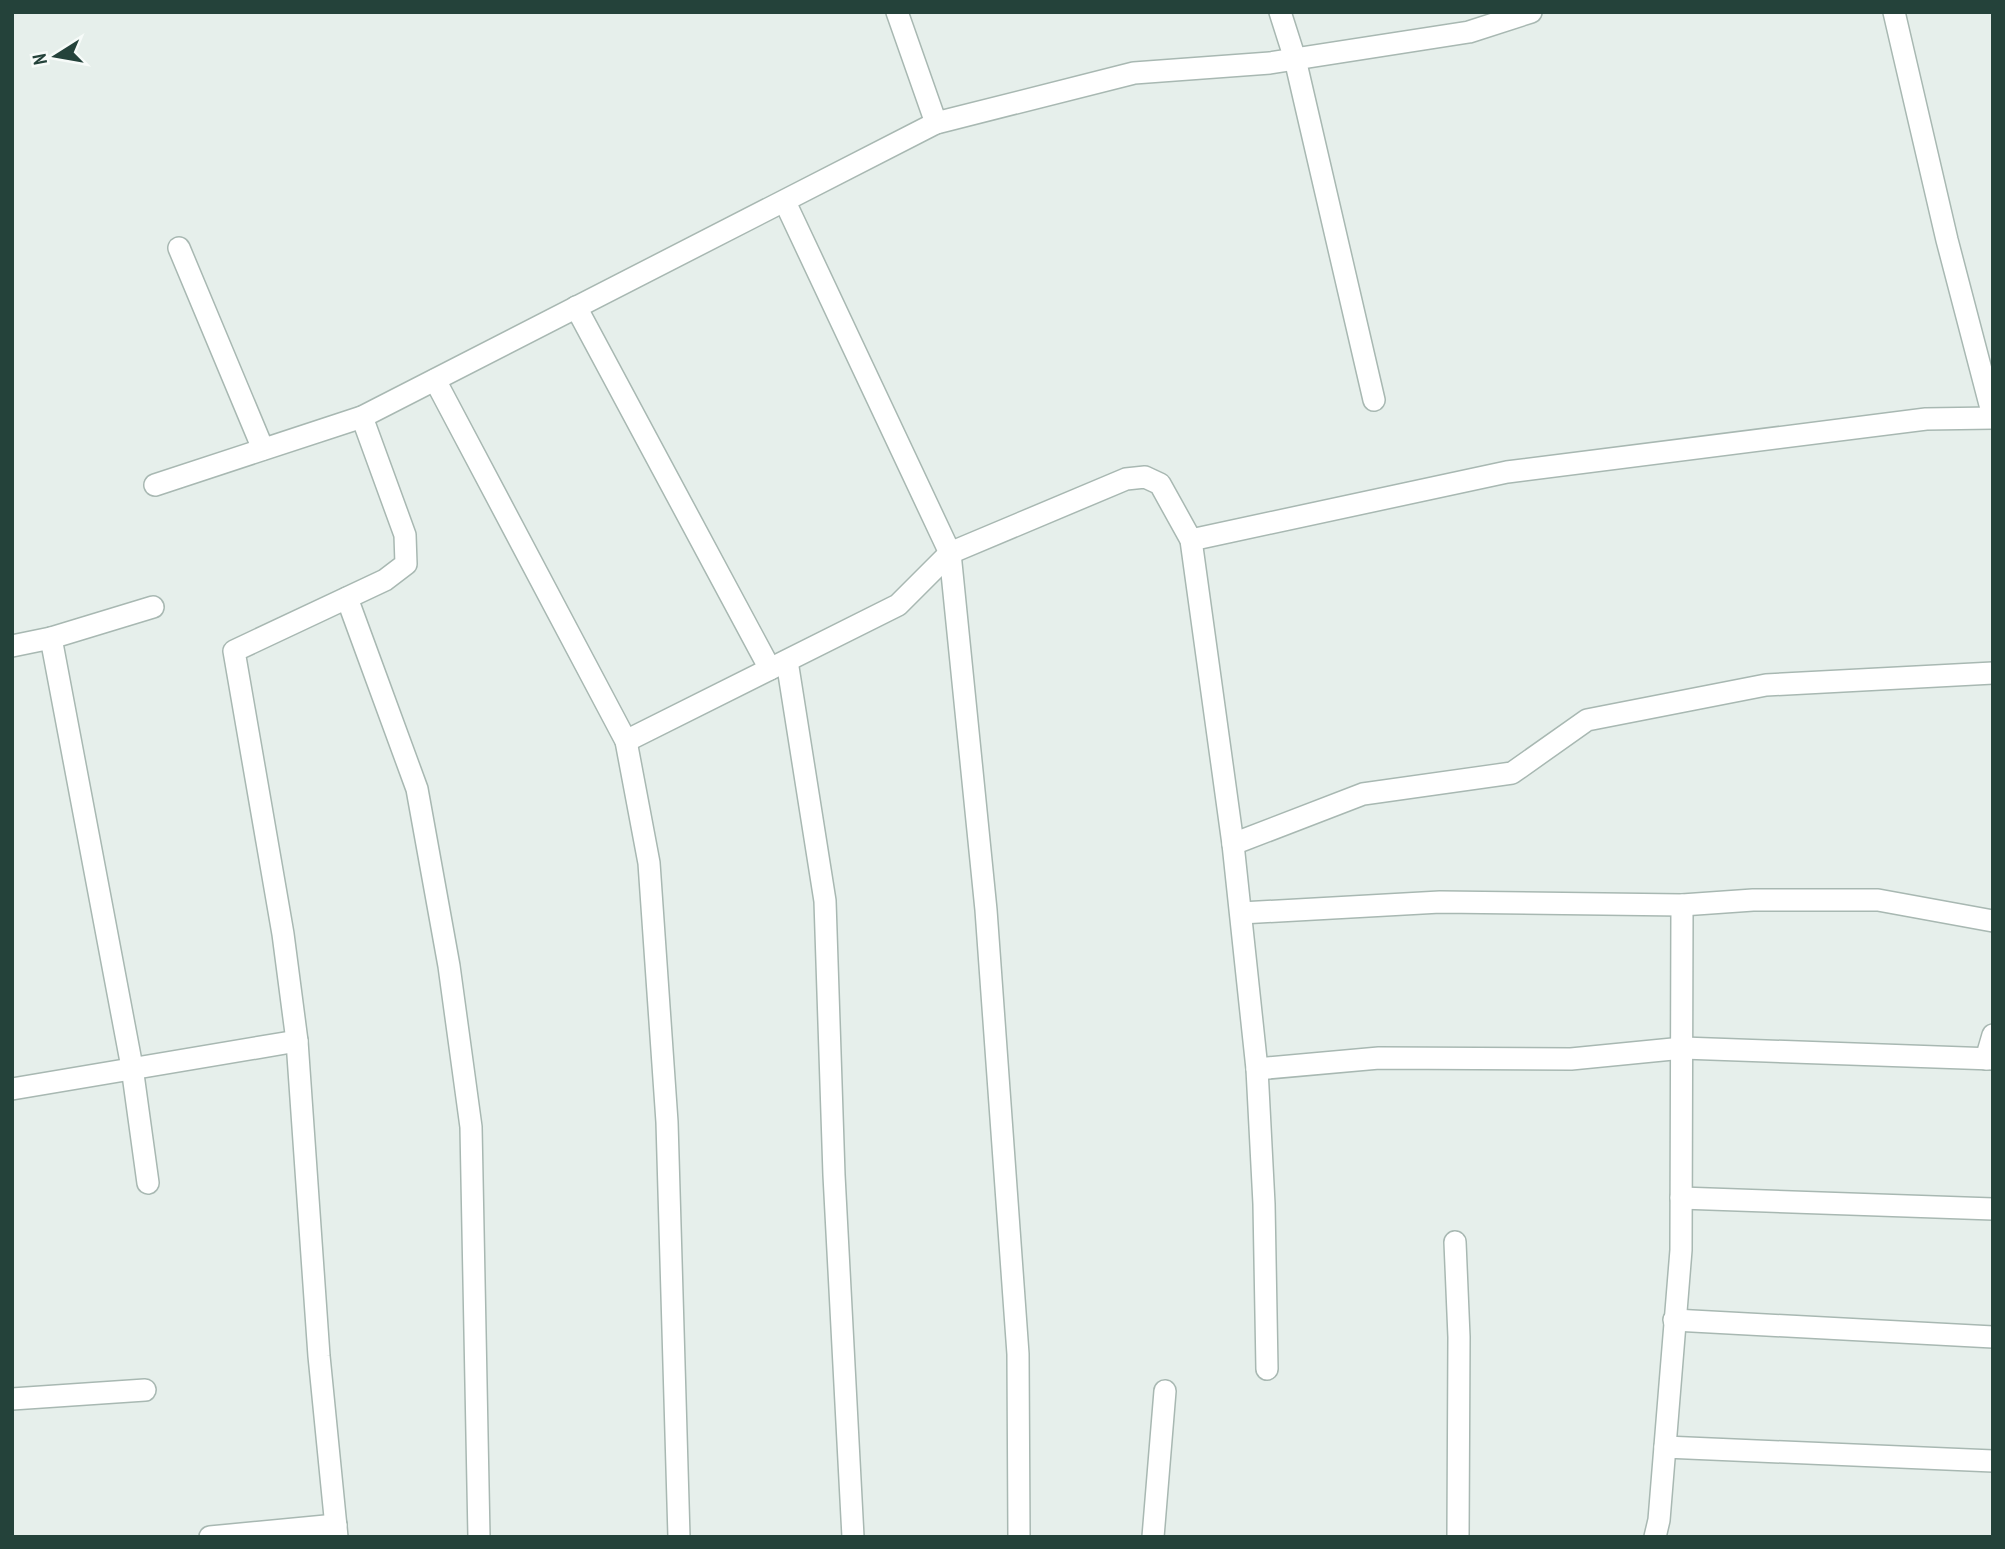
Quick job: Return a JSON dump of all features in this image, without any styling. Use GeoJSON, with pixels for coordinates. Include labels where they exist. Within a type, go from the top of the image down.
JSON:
{"type":"FeatureCollection","features":[{"type":"Feature","properties":{"kind":"street"},"geometry":{"type":"LineString","coordinates":[[897,12],[936,123]]}},
{"type":"Feature","properties":{"kind":"street"},"geometry":{"type":"LineString","coordinates":[[1280,12],[1295,59],[1374,400]]}},
{"type":"Feature","properties":{"kind":"street"},"geometry":{"type":"LineString","coordinates":[[155,485],[362,417],[936,123],[1134,73],[1270,63],[1469,32],[1531,12]]}},
{"type":"Feature","properties":{"kind":"street"},"geometry":{"type":"LineString","coordinates":[[1191,540],[1507,472],[1926,419],[1993,417],[1947,240],[1894,12]]}},
{"type":"Feature","properties":{"kind":"street"},"geometry":{"type":"LineString","coordinates":[[785,202],[950,553],[986,910],[1017,1340],[1019,1537]]}},
{"type":"Feature","properties":{"kind":"street"},"geometry":{"type":"LineString","coordinates":[[179,248],[263,449]]}},
{"type":"Feature","properties":{"kind":"street"},"geometry":{"type":"LineString","coordinates":[[576,307],[779,665],[825,901],[834,1175],[853,1537]]}},
{"type":"Feature","properties":{"kind":"street"},"geometry":{"type":"LineString","coordinates":[[435,380],[626,741],[649,863],[667,1122],[679,1537]]}},
{"type":"Feature","properties":{"kind":"street"},"geometry":{"type":"LineString","coordinates":[[210,1537],[337,1531],[319,1356],[297,1041],[283,934],[234,651],[385,580],[406,564],[405,535],[362,417]]}},
{"type":"Feature","properties":{"kind":"street"},"geometry":{"type":"LineString","coordinates":[[626,741],[898,604],[950,553],[1126,479],[1145,477],[1160,484],[1191,540],[1233,844],[1257,1069],[1264,1204],[1267,1369]]}},
{"type":"Feature","properties":{"kind":"street"},"geometry":{"type":"LineString","coordinates":[[347,597],[417,789],[454,1006],[471,1127],[479,1537]]}},
{"type":"Feature","properties":{"kind":"street"},"geometry":{"type":"LineString","coordinates":[[12,646],[51,638],[153,607]]}},
{"type":"Feature","properties":{"kind":"street"},"geometry":{"type":"LineString","coordinates":[[51,638],[132,1068],[148,1183]]}},
{"type":"Feature","properties":{"kind":"street"},"geometry":{"type":"LineString","coordinates":[[1233,844],[1363,794],[1512,773],[1587,720],[1766,685],[1993,673]]}},
{"type":"Feature","properties":{"kind":"street"},"geometry":{"type":"LineString","coordinates":[[1241,913],[1440,902],[1682,905],[1753,900],[1878,900],[1993,921]]}},
{"type":"Feature","properties":{"kind":"street"},"geometry":{"type":"LineString","coordinates":[[1655,1537],[1681,1250],[1682,905]]}},
{"type":"Feature","properties":{"kind":"street"},"geometry":{"type":"LineString","coordinates":[[1257,1069],[1379,1058],[1570,1059],[1683,1048],[1989,1059],[1993,1035]]}},
{"type":"Feature","properties":{"kind":"street"},"geometry":{"type":"LineString","coordinates":[[12,1089],[297,1041]]}},
{"type":"Feature","properties":{"kind":"street"},"geometry":{"type":"LineString","coordinates":[[1681,1198],[1993,1209]]}},
{"type":"Feature","properties":{"kind":"street"},"geometry":{"type":"LineString","coordinates":[[1455,1242],[1459,1337],[1458,1537]]}},
{"type":"Feature","properties":{"kind":"street"},"geometry":{"type":"LineString","coordinates":[[1674,1320],[1993,1337]]}},
{"type":"Feature","properties":{"kind":"street"},"geometry":{"type":"LineString","coordinates":[[12,1399],[145,1390]]}},
{"type":"Feature","properties":{"kind":"street"},"geometry":{"type":"LineString","coordinates":[[1153,1537],[1165,1391]]}},
{"type":"Feature","properties":{"kind":"street"},"geometry":{"type":"LineString","coordinates":[[1665,1447],[1993,1461]]}}]}
